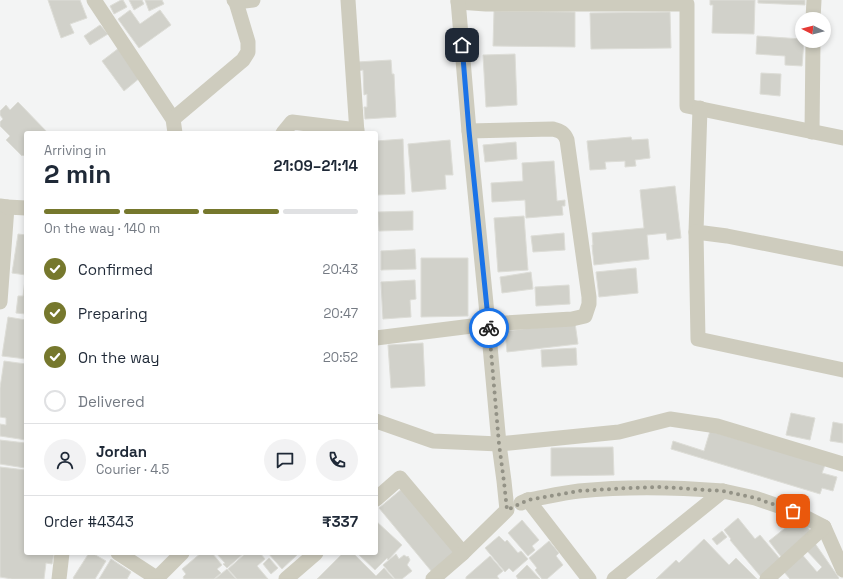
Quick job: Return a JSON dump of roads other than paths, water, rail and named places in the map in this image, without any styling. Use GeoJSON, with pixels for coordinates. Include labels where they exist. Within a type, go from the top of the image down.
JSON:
{"type":"FeatureCollection","features":[{"type":"Feature","properties":{"kind":"street"},"geometry":{"type":"LineString","coordinates":[[94,0],[174,126],[243,60],[248,52],[248,42],[235,1],[253,0]]}},
{"type":"Feature","properties":{"kind":"street"},"geometry":{"type":"LineString","coordinates":[[348,0],[357,131]]}},
{"type":"Feature","properties":{"kind":"street"},"geometry":{"type":"LineString","coordinates":[[813,12],[814,0]]}},
{"type":"Feature","properties":{"kind":"street"},"geometry":{"type":"LineString","coordinates":[[507,510],[499,448],[458,1],[688,2],[688,106],[843,138]]}},
{"type":"Feature","properties":{"kind":"street"},"geometry":{"type":"LineString","coordinates":[[812,132],[813,48]]}},
{"type":"Feature","properties":{"kind":"street"},"geometry":{"type":"LineString","coordinates":[[700,108],[696,232],[698,339],[843,370]]}},
{"type":"Feature","properties":{"kind":"street"},"geometry":{"type":"LineString","coordinates":[[285,131],[292,122],[350,131]]}},
{"type":"Feature","properties":{"kind":"street"},"geometry":{"type":"LineString","coordinates":[[378,338],[488,324],[572,319],[585,316],[589,304],[589,297],[565,134],[562,131],[552,129],[469,131]]}},
{"type":"Feature","properties":{"kind":"street"},"geometry":{"type":"LineString","coordinates":[[0,302],[3,206],[24,208]]}},
{"type":"Feature","properties":{"kind":"street"},"geometry":{"type":"LineString","coordinates":[[696,232],[726,236],[843,259]]}},
{"type":"Feature","properties":{"kind":"street"},"geometry":{"type":"LineString","coordinates":[[378,422],[433,441],[499,448],[619,432],[670,419],[717,426],[843,464]]}},
{"type":"Feature","properties":{"kind":"street"},"geometry":{"type":"LineString","coordinates":[[378,497],[400,478],[463,553]]}},
{"type":"Feature","properties":{"kind":"street"},"geometry":{"type":"LineString","coordinates":[[433,579],[463,553],[507,510],[528,500],[578,491],[628,488],[684,488],[723,491],[755,498],[793,511],[824,527],[843,570]]}},
{"type":"Feature","properties":{"kind":"street"},"geometry":{"type":"LineString","coordinates":[[614,579],[723,491]]}},
{"type":"Feature","properties":{"kind":"street"},"geometry":{"type":"LineString","coordinates":[[528,500],[588,579]]}},
{"type":"Feature","properties":{"kind":"street"},"geometry":{"type":"LineString","coordinates":[[767,579],[824,527]]}},
{"type":"Feature","properties":{"kind":"street"},"geometry":{"type":"LineString","coordinates":[[58,579],[62,555]]}},
{"type":"Feature","properties":{"kind":"street"},"geometry":{"type":"LineString","coordinates":[[121,555],[158,578],[180,555]]}},
{"type":"Feature","properties":{"kind":"street"},"geometry":{"type":"LineString","coordinates":[[286,579],[314,555]]}}]}
